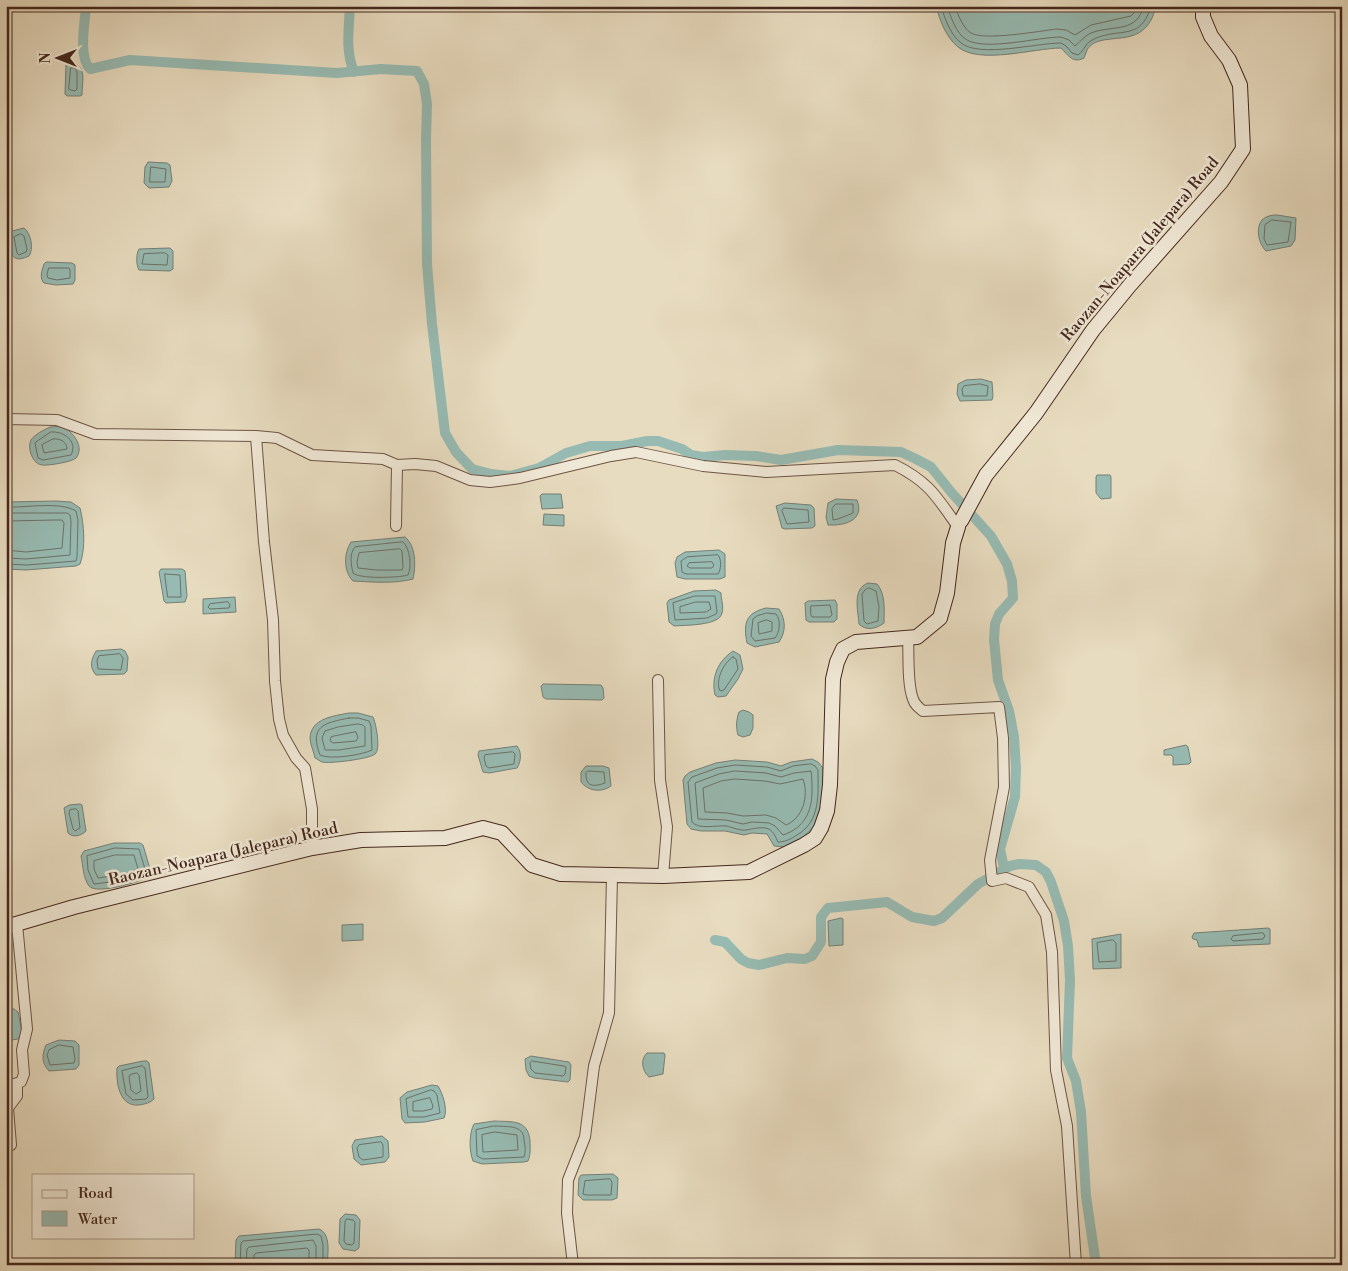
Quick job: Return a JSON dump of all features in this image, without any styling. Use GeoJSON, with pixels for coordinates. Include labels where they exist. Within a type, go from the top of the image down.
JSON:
{"type":"FeatureCollection","features":[{"type":"Feature","properties":{"kind":"main road","name":"Raozan-Noapara (Jalepara) Road"},"geometry":{"type":"LineString","coordinates":[[12,926],[180,880],[312,848],[361,840],[445,838],[484,828],[502,834],[524,859],[532,864],[561,874],[663,876],[749,872],[815,838],[827,811],[830,786],[833,679],[837,662],[843,649],[856,642],[917,637],[940,618],[947,593],[953,543],[959,524],[975,494],[998,459],[1036,413],[1093,330],[1130,285],[1222,182],[1243,149],[1240,85],[1229,60],[1211,36],[1202,6]]}},
{"type":"Feature","properties":{"kind":"street"},"geometry":{"type":"LineString","coordinates":[[6,419],[57,420],[95,434],[256,436],[277,438],[312,455],[383,459],[397,466],[415,464],[436,466],[470,480],[490,482],[520,478],[611,456],[636,452],[703,466],[766,472],[895,465],[913,474],[934,492],[959,524]]}},
{"type":"Feature","properties":{"kind":"street"},"geometry":{"type":"LineString","coordinates":[[256,436],[264,542],[273,620],[275,681],[280,719],[284,735],[296,758],[305,768],[312,809],[312,848]]}},
{"type":"Feature","properties":{"kind":"street"},"geometry":{"type":"LineString","coordinates":[[396,526],[397,466]]}},
{"type":"Feature","properties":{"kind":"street"},"geometry":{"type":"LineString","coordinates":[[908,638],[912,698],[923,711],[1000,707],[1004,787],[990,867],[992,881],[1006,878],[1029,887],[1046,915],[1052,952],[1056,1070],[1067,1126],[1076,1265]]}},
{"type":"Feature","properties":{"kind":"street"},"geometry":{"type":"LineString","coordinates":[[658,680],[660,780],[667,827],[663,876]]}},
{"type":"Feature","properties":{"kind":"street"},"geometry":{"type":"LineString","coordinates":[[573,1265],[568,1213],[568,1180],[585,1137],[594,1066],[609,1013],[612,876]]}},
{"type":"Feature","properties":{"kind":"street"},"geometry":{"type":"LineString","coordinates":[[11,1145],[8,1108],[16,1096],[11,1085],[21,1082],[24,1074],[22,1050],[27,1028],[12,926]]}},
{"type":"Feature","properties":{"kind":"water"},"geometry":{"type":"Polygon","coordinates":[[[936,6],[1156,6],[1150,21],[1143,30],[1123,38],[1102,40],[1087,50],[1084,58],[1077,60],[1071,58],[1061,48],[993,55],[980,55],[968,52],[958,47],[947,34],[936,6]]]}},
{"type":"Feature","properties":{"kind":"water"},"geometry":{"type":"Polygon","coordinates":[[[69,61],[79,66],[83,74],[82,95],[80,96],[67,96],[65,94],[66,65],[69,61]]]}},
{"type":"Feature","properties":{"kind":"water"},"geometry":{"type":"Polygon","coordinates":[[[148,162],[167,163],[170,165],[172,181],[169,187],[149,188],[144,183],[145,167],[148,162]]]}},
{"type":"Feature","properties":{"kind":"water"},"geometry":{"type":"Polygon","coordinates":[[[1277,215],[1296,218],[1295,240],[1291,246],[1266,251],[1261,244],[1259,236],[1260,224],[1265,218],[1277,215]]]}},
{"type":"Feature","properties":{"kind":"water"},"geometry":{"type":"Polygon","coordinates":[[[24,228],[30,237],[31,253],[29,256],[18,259],[14,258],[8,235],[12,231],[24,228]]]}},
{"type":"Feature","properties":{"kind":"water"},"geometry":{"type":"Polygon","coordinates":[[[170,248],[173,251],[173,269],[170,271],[139,270],[137,254],[139,249],[170,248]]]}},
{"type":"Feature","properties":{"kind":"water"},"geometry":{"type":"Polygon","coordinates":[[[46,262],[72,263],[75,265],[75,280],[73,284],[56,285],[44,283],[41,274],[46,262]]]}},
{"type":"Feature","properties":{"kind":"water"},"geometry":{"type":"Polygon","coordinates":[[[981,379],[992,382],[992,400],[960,401],[957,394],[958,384],[966,380],[981,379]]]}},
{"type":"Feature","properties":{"kind":"water"},"geometry":{"type":"Polygon","coordinates":[[[50,427],[62,427],[74,436],[79,449],[76,458],[49,465],[42,465],[36,462],[30,451],[31,440],[37,434],[50,427]]]}},
{"type":"Feature","properties":{"kind":"water"},"geometry":{"type":"Polygon","coordinates":[[[1097,475],[1110,475],[1111,498],[1101,499],[1096,493],[1097,475]]]}},
{"type":"Feature","properties":{"kind":"water"},"geometry":{"type":"Polygon","coordinates":[[[542,494],[561,494],[563,508],[542,509],[540,496],[542,494]]]}},
{"type":"Feature","properties":{"kind":"water"},"geometry":{"type":"Polygon","coordinates":[[[836,499],[857,500],[858,512],[856,517],[847,523],[828,525],[826,517],[828,503],[836,499]]]}},
{"type":"Feature","properties":{"kind":"water"},"geometry":{"type":"Polygon","coordinates":[[[6,502],[71,502],[80,508],[84,536],[80,564],[76,566],[26,570],[6,569],[6,502]]]}},
{"type":"Feature","properties":{"kind":"water"},"geometry":{"type":"Polygon","coordinates":[[[785,503],[811,505],[814,508],[815,526],[812,528],[782,528],[776,506],[785,503]]]}},
{"type":"Feature","properties":{"kind":"water"},"geometry":{"type":"Polygon","coordinates":[[[544,514],[564,515],[564,526],[543,525],[544,514]]]}},
{"type":"Feature","properties":{"kind":"water"},"geometry":{"type":"Polygon","coordinates":[[[405,537],[409,541],[414,556],[415,568],[413,579],[398,582],[353,581],[346,567],[347,551],[351,542],[405,537]]]}},
{"type":"Feature","properties":{"kind":"water"},"geometry":{"type":"Polygon","coordinates":[[[719,550],[725,554],[725,577],[720,579],[685,579],[677,577],[675,563],[677,557],[685,552],[719,550]]]}},
{"type":"Feature","properties":{"kind":"water"},"geometry":{"type":"Polygon","coordinates":[[[161,569],[182,569],[185,571],[187,596],[185,602],[166,603],[164,601],[159,572],[161,569]]]}},
{"type":"Feature","properties":{"kind":"water"},"geometry":{"type":"Polygon","coordinates":[[[868,583],[877,584],[882,593],[884,623],[878,627],[865,628],[859,624],[858,595],[863,586],[868,583]]]}},
{"type":"Feature","properties":{"kind":"water"},"geometry":{"type":"Polygon","coordinates":[[[716,590],[721,593],[723,608],[720,617],[709,623],[693,625],[674,626],[669,622],[667,603],[669,600],[694,591],[716,590]]]}},
{"type":"Feature","properties":{"kind":"water"},"geometry":{"type":"Polygon","coordinates":[[[235,597],[236,612],[203,614],[203,599],[235,597]]]}},
{"type":"Feature","properties":{"kind":"water"},"geometry":{"type":"Polygon","coordinates":[[[835,600],[837,604],[837,619],[834,622],[809,622],[806,620],[805,603],[808,601],[835,600]]]}},
{"type":"Feature","properties":{"kind":"water"},"geometry":{"type":"Polygon","coordinates":[[[766,608],[779,609],[784,622],[783,634],[779,642],[755,647],[747,643],[746,624],[750,616],[766,608]]]}},
{"type":"Feature","properties":{"kind":"water"},"geometry":{"type":"Polygon","coordinates":[[[121,649],[125,651],[128,657],[127,671],[124,674],[96,675],[92,669],[92,663],[96,651],[121,649]]]}},
{"type":"Feature","properties":{"kind":"water"},"geometry":{"type":"Polygon","coordinates":[[[733,651],[740,655],[743,669],[726,696],[718,697],[715,695],[714,688],[715,676],[723,660],[733,651]]]}},
{"type":"Feature","properties":{"kind":"water"},"geometry":{"type":"Polygon","coordinates":[[[543,684],[601,685],[604,698],[602,700],[546,699],[543,697],[541,686],[543,684]]]}},
{"type":"Feature","properties":{"kind":"water"},"geometry":{"type":"Polygon","coordinates":[[[743,710],[753,715],[753,728],[750,735],[743,737],[738,735],[737,718],[739,712],[743,710]]]}},
{"type":"Feature","properties":{"kind":"water"},"geometry":{"type":"Polygon","coordinates":[[[349,713],[373,717],[377,730],[377,752],[372,756],[332,762],[322,762],[315,758],[310,738],[314,726],[324,719],[349,713]]]}},
{"type":"Feature","properties":{"kind":"water"},"geometry":{"type":"Polygon","coordinates":[[[1186,745],[1191,762],[1189,764],[1173,765],[1173,757],[1171,755],[1164,755],[1164,750],[1186,745]]]}},
{"type":"Feature","properties":{"kind":"water"},"geometry":{"type":"Polygon","coordinates":[[[517,746],[520,751],[520,757],[517,768],[489,773],[483,772],[478,755],[479,751],[517,746]]]}},
{"type":"Feature","properties":{"kind":"water"},"geometry":{"type":"Polygon","coordinates":[[[812,759],[823,768],[823,805],[816,825],[802,838],[784,847],[774,846],[767,834],[752,833],[744,835],[725,831],[701,831],[691,829],[687,824],[683,780],[690,772],[716,763],[735,760],[767,762],[781,766],[791,762],[812,759]]]}},
{"type":"Feature","properties":{"kind":"water"},"geometry":{"type":"Polygon","coordinates":[[[586,766],[609,768],[611,786],[603,790],[595,790],[584,785],[581,782],[581,772],[586,766]]]}},
{"type":"Feature","properties":{"kind":"water"},"geometry":{"type":"Polygon","coordinates":[[[69,805],[82,805],[86,831],[72,836],[68,833],[64,808],[69,805]]]}},
{"type":"Feature","properties":{"kind":"water"},"geometry":{"type":"Polygon","coordinates":[[[114,843],[140,843],[143,845],[150,869],[150,876],[119,887],[100,889],[89,886],[81,856],[84,851],[114,843]]]}},
{"type":"Feature","properties":{"kind":"water"},"geometry":{"type":"Polygon","coordinates":[[[843,919],[843,945],[829,946],[828,921],[843,919]]]}},
{"type":"Feature","properties":{"kind":"water"},"geometry":{"type":"Polygon","coordinates":[[[363,924],[363,940],[342,941],[342,925],[363,924]]]}},
{"type":"Feature","properties":{"kind":"water"},"geometry":{"type":"Polygon","coordinates":[[[1270,929],[1270,944],[1199,947],[1197,940],[1192,937],[1194,933],[1270,929]]]}},
{"type":"Feature","properties":{"kind":"water"},"geometry":{"type":"Polygon","coordinates":[[[1121,934],[1121,968],[1093,969],[1092,939],[1121,934]]]}},
{"type":"Feature","properties":{"kind":"water"},"geometry":{"type":"Polygon","coordinates":[[[6,1008],[14,1009],[18,1012],[22,1032],[18,1039],[6,1041],[6,1008]]]}},
{"type":"Feature","properties":{"kind":"water"},"geometry":{"type":"Polygon","coordinates":[[[59,1040],[75,1041],[79,1045],[79,1065],[76,1069],[49,1071],[46,1068],[43,1058],[46,1045],[59,1040]]]}},
{"type":"Feature","properties":{"kind":"water"},"geometry":{"type":"Polygon","coordinates":[[[647,1053],[664,1053],[663,1074],[649,1077],[643,1068],[643,1058],[647,1053]]]}},
{"type":"Feature","properties":{"kind":"water"},"geometry":{"type":"Polygon","coordinates":[[[531,1056],[569,1062],[571,1065],[570,1080],[568,1082],[529,1076],[526,1070],[525,1059],[531,1056]]]}},
{"type":"Feature","properties":{"kind":"water"},"geometry":{"type":"Polygon","coordinates":[[[143,1061],[149,1063],[154,1099],[145,1104],[132,1105],[123,1098],[120,1092],[117,1068],[143,1061]]]}},
{"type":"Feature","properties":{"kind":"water"},"geometry":{"type":"Polygon","coordinates":[[[432,1085],[438,1086],[442,1093],[445,1106],[444,1118],[425,1122],[405,1123],[402,1119],[400,1098],[407,1092],[432,1085]]]}},
{"type":"Feature","properties":{"kind":"water"},"geometry":{"type":"Polygon","coordinates":[[[494,1121],[518,1123],[526,1129],[530,1141],[528,1161],[482,1164],[473,1161],[470,1142],[474,1124],[494,1121]]]}},
{"type":"Feature","properties":{"kind":"water"},"geometry":{"type":"Polygon","coordinates":[[[382,1136],[388,1141],[389,1157],[385,1162],[361,1165],[354,1159],[352,1146],[355,1140],[382,1136]]]}},
{"type":"Feature","properties":{"kind":"water"},"geometry":{"type":"Polygon","coordinates":[[[613,1174],[618,1178],[617,1198],[612,1200],[583,1200],[578,1195],[579,1178],[581,1175],[613,1174]]]}},
{"type":"Feature","properties":{"kind":"water"},"geometry":{"type":"Polygon","coordinates":[[[345,1214],[356,1215],[360,1220],[359,1248],[355,1251],[343,1249],[339,1243],[340,1219],[345,1214]]]}},
{"type":"Feature","properties":{"kind":"water"},"geometry":{"type":"Polygon","coordinates":[[[319,1229],[323,1231],[327,1239],[327,1265],[235,1265],[236,1240],[239,1236],[319,1229]]]}},
{"type":"Feature","properties":{"kind":"waterway"},"geometry":{"type":"LineString","coordinates":[[86,6],[83,48],[86,64],[90,69],[130,60],[337,73],[381,69],[417,71],[424,84],[427,104],[427,264],[445,433],[456,452],[472,469],[510,476],[539,468],[566,453],[590,446],[622,446],[647,441],[658,441],[682,449],[691,455],[703,457],[725,455],[756,456],[781,460],[838,450],[901,452],[931,467],[991,536],[1007,564],[1012,581],[1013,598],[999,614],[995,624],[994,640],[998,680],[1009,711],[1014,737],[1016,768],[1015,797],[1000,849],[1004,868]]}},
{"type":"Feature","properties":{"kind":"waterway"},"geometry":{"type":"LineString","coordinates":[[350,6],[349,56],[354,72]]}},
{"type":"Feature","properties":{"kind":"waterway"},"geometry":{"type":"LineString","coordinates":[[715,940],[725,942],[741,959],[748,963],[759,965],[787,958],[805,959],[812,956],[821,942],[821,917],[828,908],[887,902],[912,917],[934,921],[942,918],[978,884],[1010,866],[1019,864],[1036,865],[1046,872],[1064,921],[1068,946],[1070,980],[1067,1058],[1076,1081],[1081,1112],[1086,1196],[1096,1265]]}}]}
